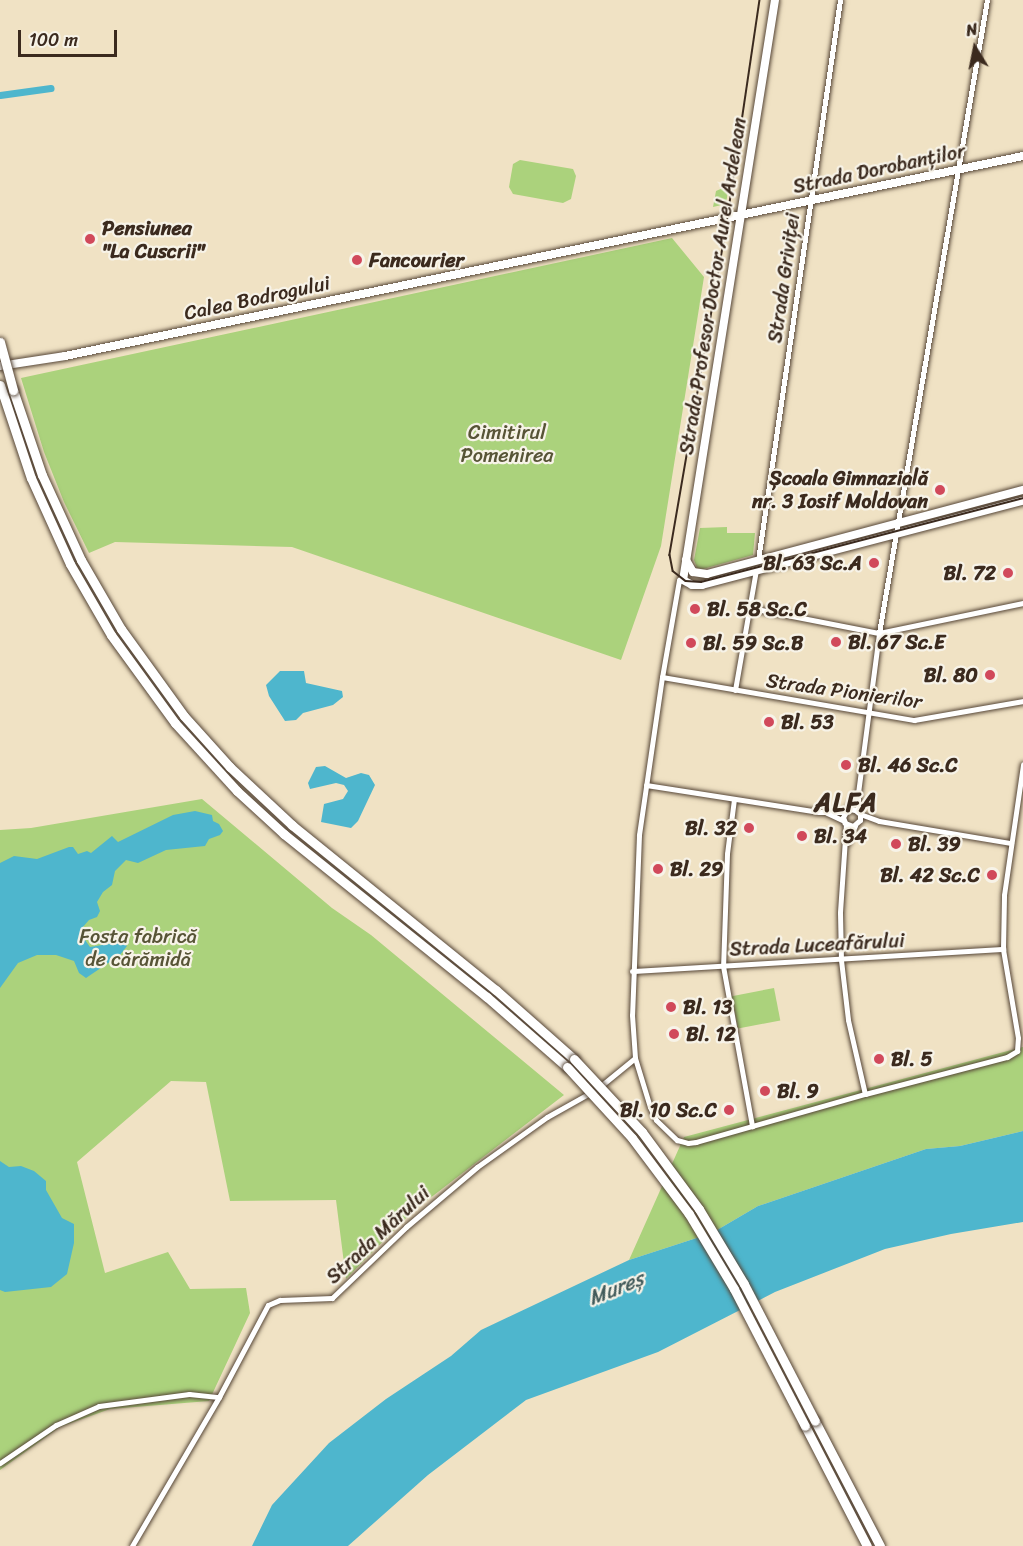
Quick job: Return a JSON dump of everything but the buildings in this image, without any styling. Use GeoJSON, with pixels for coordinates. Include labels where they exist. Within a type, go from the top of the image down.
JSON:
{"type":"FeatureCollection","features":[{"type":"Feature","properties":{"kind":"highway"},"geometry":{"type":"LineString","coordinates":[[0,342],[32,447],[62,521],[121,629],[156,680],[198,733],[247,784],[323,852],[484,980],[574,1059],[642,1132],[699,1209],[748,1293],[880,1546]]}},
{"type":"Feature","properties":{"kind":"highway"},"geometry":{"type":"LineString","coordinates":[[1,390],[21,451],[51,524],[81,585],[111,635],[146,686],[190,740],[237,790],[284,834],[493,1002],[567,1067],[632,1138],[689,1214],[734,1289],[867,1546]]}},
{"type":"Feature","properties":{"kind":"main road","name":"Strada Profesor Doctor Aurel Ardelean"},"geometry":{"type":"LineString","coordinates":[[682,577],[775,0]]}},
{"type":"Feature","properties":{"kind":"main road","name":"Strada Dorobanților"},"geometry":{"type":"LineString","coordinates":[[742,214],[1023,156]]}},
{"type":"Feature","properties":{"kind":"main road","name":"Calea Bodrogului"},"geometry":{"type":"LineString","coordinates":[[0,372],[24,364],[742,214]]}},
{"type":"Feature","properties":{"kind":"main road","name":"Calea Bodrogului"},"geometry":{"type":"LineString","coordinates":[[0,366],[24,364]]}},
{"type":"Feature","properties":{"kind":"main road"},"geometry":{"type":"LineString","coordinates":[[686,559],[691,570],[703,575],[1023,490]]}},
{"type":"Feature","properties":{"kind":"main road"},"geometry":{"type":"LineString","coordinates":[[682,577],[684,582],[692,585],[1023,501]]}},
{"type":"Feature","properties":{"kind":"street","name":"Strada Griviței"},"geometry":{"type":"LineString","coordinates":[[758,560],[840,0]]}},
{"type":"Feature","properties":{"kind":"street"},"geometry":{"type":"LineString","coordinates":[[846,845],[857,824],[859,813],[858,793],[879,633],[898,533],[987,0]]}},
{"type":"Feature","properties":{"kind":"street"},"geometry":{"type":"LineString","coordinates":[[735,690],[756,570]]}},
{"type":"Feature","properties":{"kind":"street","name":"Strada Profesor Doctor Aurel Ardelean"},"geometry":{"type":"LineString","coordinates":[[682,577],[681,586],[677,588],[662,677],[639,835],[632,970],[635,1058],[656,1120],[677,1140],[688,1143],[752,1126]]}},
{"type":"Feature","properties":{"kind":"street"},"geometry":{"type":"LineString","coordinates":[[677,588],[692,585]]}},
{"type":"Feature","properties":{"kind":"street"},"geometry":{"type":"LineString","coordinates":[[751,608],[879,633],[1023,603]]}},
{"type":"Feature","properties":{"kind":"street","name":"Strada Pionierilor"},"geometry":{"type":"LineString","coordinates":[[662,677],[921,720],[1023,701]]}},
{"type":"Feature","properties":{"kind":"street"},"geometry":{"type":"LineString","coordinates":[[734,799],[727,854],[723,966],[752,1126],[1007,1057],[1017,1051],[1018,1038],[1003,949],[1004,895],[1023,764]]}},
{"type":"Feature","properties":{"kind":"street"},"geometry":{"type":"LineString","coordinates":[[646,785],[826,813],[847,811],[879,821],[1011,843]]}},
{"type":"Feature","properties":{"kind":"street"},"geometry":{"type":"LineString","coordinates":[[858,793],[847,811],[845,823],[846,845],[840,913],[841,960],[848,1020],[865,1094]]}},
{"type":"Feature","properties":{"kind":"street"},"geometry":{"type":"LineString","coordinates":[[826,813],[845,823],[879,821]]}},
{"type":"Feature","properties":{"kind":"street","name":"Strada Luceafărului"},"geometry":{"type":"LineString","coordinates":[[632,970],[841,960],[1003,949]]}},
{"type":"Feature","properties":{"kind":"street","name":"Strada Mărului"},"geometry":{"type":"LineString","coordinates":[[132,1546],[219,1397],[268,1305],[280,1300],[332,1298],[406,1227],[477,1167],[547,1117],[597,1089],[635,1058]]}},
{"type":"Feature","properties":{"kind":"street"},"geometry":{"type":"LineString","coordinates":[[0,1462],[56,1425],[99,1406],[189,1394],[219,1397]]}},
{"type":"Feature","properties":{"kind":"green space"},"geometry":{"type":"Polygon","coordinates":[[[520,160],[573,169],[576,176],[571,199],[563,203],[513,194],[509,187],[513,164],[520,160]]]}},
{"type":"Feature","properties":{"kind":"green space"},"geometry":{"type":"Polygon","coordinates":[[[728,176],[730,177],[726,204],[713,207],[716,191],[725,187],[728,176]]]}},
{"type":"Feature","properties":{"kind":"green space","name":"Cimitirul Pomenirea"},"geometry":{"type":"Polygon","coordinates":[[[672,238],[704,277],[661,546],[621,660],[292,547],[115,542],[89,553],[64,502],[44,452],[21,378],[672,238]]]}},
{"type":"Feature","properties":{"kind":"green space"},"geometry":{"type":"Polygon","coordinates":[[[727,527],[727,533],[755,533],[753,555],[703,569],[697,568],[694,560],[700,528],[727,527]]]}},
{"type":"Feature","properties":{"kind":"green space","name":"Fosta fabrică de cărămidă"},"geometry":{"type":"Polygon","coordinates":[[[202,799],[332,908],[371,935],[564,1095],[412,1212],[346,1279],[336,1200],[230,1201],[206,1082],[171,1081],[77,1162],[105,1273],[168,1252],[190,1289],[246,1288],[250,1313],[209,1401],[110,1409],[60,1427],[0,1470],[0,830],[31,828],[202,799]]]}},
{"type":"Feature","properties":{"kind":"green space"},"geometry":{"type":"Polygon","coordinates":[[[774,988],[780,1020],[738,1029],[732,996],[774,988]]]}},
{"type":"Feature","properties":{"kind":"green space"},"geometry":{"type":"Polygon","coordinates":[[[1023,1047],[1023,1131],[960,1146],[926,1149],[758,1206],[712,1233],[629,1260],[684,1137],[1023,1047]]]}},
{"type":"Feature","properties":{"kind":"water"},"geometry":{"type":"Polygon","coordinates":[[[280,671],[304,671],[306,683],[342,691],[343,697],[333,705],[303,713],[296,720],[285,721],[269,696],[266,685],[280,671]]]}},
{"type":"Feature","properties":{"kind":"water"},"geometry":{"type":"Polygon","coordinates":[[[325,766],[346,778],[361,773],[369,775],[375,785],[358,821],[351,828],[321,822],[324,804],[343,799],[348,791],[344,785],[336,783],[310,789],[308,783],[316,767],[325,766]]]}},
{"type":"Feature","properties":{"kind":"water"},"geometry":{"type":"Polygon","coordinates":[[[195,811],[212,815],[213,821],[219,824],[223,831],[220,835],[209,839],[205,846],[166,850],[138,863],[126,860],[115,871],[112,885],[103,892],[97,902],[100,911],[97,917],[89,920],[82,928],[83,937],[90,947],[121,942],[127,946],[120,955],[86,978],[79,973],[74,961],[56,955],[37,955],[18,963],[0,988],[0,863],[14,856],[37,859],[69,847],[73,847],[78,854],[87,851],[91,853],[112,836],[118,842],[173,815],[195,811]]]}},
{"type":"Feature","properties":{"kind":"water","name":"Mureș"},"geometry":{"type":"Polygon","coordinates":[[[1023,1131],[1023,1222],[951,1234],[885,1249],[775,1292],[658,1352],[526,1400],[428,1475],[348,1546],[252,1546],[272,1505],[329,1443],[386,1399],[451,1356],[481,1330],[629,1260],[712,1233],[758,1206],[926,1149],[960,1146],[1023,1131]]]}},
{"type":"Feature","properties":{"kind":"water"},"geometry":{"type":"Polygon","coordinates":[[[0,1161],[9,1167],[21,1166],[34,1171],[46,1181],[46,1190],[62,1218],[74,1224],[74,1243],[67,1274],[51,1287],[5,1292],[0,1290],[0,1161]]]}},
{"type":"Feature","properties":{"kind":"waterway"},"geometry":{"type":"LineString","coordinates":[[0,95],[51,88]]}},
{"type":"Feature","properties":{"kind":"tram line"},"geometry":{"type":"LineString","coordinates":[[760,0],[726,230],[670,555],[673,571],[686,581],[701,582],[1023,498]]}},
{"type":"Feature","properties":{"kind":"place","name":"Pensiunea \"La Cuscrii\""},"geometry":{"type":"Point","coordinates":[90,239]}},
{"type":"Feature","properties":{"kind":"place","name":"Fancourier"},"geometry":{"type":"Point","coordinates":[357,260]}},
{"type":"Feature","properties":{"kind":"place","name":"Școala Gimnazială nr. 3 Iosif Moldovan"},"geometry":{"type":"Point","coordinates":[940,490]}},
{"type":"Feature","properties":{"kind":"place","name":"Bl. 63 Sc.A"},"geometry":{"type":"Point","coordinates":[874,563]}},
{"type":"Feature","properties":{"kind":"place","name":"Bl. 72"},"geometry":{"type":"Point","coordinates":[1008,573]}},
{"type":"Feature","properties":{"kind":"place","name":"Bl. 58 Sc.C"},"geometry":{"type":"Point","coordinates":[695,609]}},
{"type":"Feature","properties":{"kind":"place","name":"Bl. 67 Sc.E"},"geometry":{"type":"Point","coordinates":[836,642]}},
{"type":"Feature","properties":{"kind":"place","name":"Bl. 59 Sc.B"},"geometry":{"type":"Point","coordinates":[691,643]}},
{"type":"Feature","properties":{"kind":"place","name":"Bl. 80"},"geometry":{"type":"Point","coordinates":[990,675]}},
{"type":"Feature","properties":{"kind":"place","name":"Bl. 53"},"geometry":{"type":"Point","coordinates":[769,722]}},
{"type":"Feature","properties":{"kind":"place","name":"Bl. 46 Sc.C"},"geometry":{"type":"Point","coordinates":[846,765]}},
{"type":"Feature","properties":{"kind":"place","name":"Bl. 32"},"geometry":{"type":"Point","coordinates":[749,828]}},
{"type":"Feature","properties":{"kind":"place","name":"Bl. 34"},"geometry":{"type":"Point","coordinates":[802,836]}},
{"type":"Feature","properties":{"kind":"place","name":"Bl. 39"},"geometry":{"type":"Point","coordinates":[896,844]}},
{"type":"Feature","properties":{"kind":"place","name":"Bl. 29"},"geometry":{"type":"Point","coordinates":[658,869]}},
{"type":"Feature","properties":{"kind":"place","name":"Bl. 42 Sc.C"},"geometry":{"type":"Point","coordinates":[992,875]}},
{"type":"Feature","properties":{"kind":"place","name":"Bl. 13"},"geometry":{"type":"Point","coordinates":[671,1007]}},
{"type":"Feature","properties":{"kind":"place","name":"Bl. 12"},"geometry":{"type":"Point","coordinates":[674,1034]}},
{"type":"Feature","properties":{"kind":"place","name":"Bl. 5"},"geometry":{"type":"Point","coordinates":[879,1059]}},
{"type":"Feature","properties":{"kind":"place","name":"Bl. 9"},"geometry":{"type":"Point","coordinates":[765,1091]}},
{"type":"Feature","properties":{"kind":"place","name":"Bl. 10 Sc.C"},"geometry":{"type":"Point","coordinates":[729,1110]}},
{"type":"Feature","properties":{"kind":"district","name":"ALFA"},"geometry":{"type":"Point","coordinates":[846,803]}}]}
